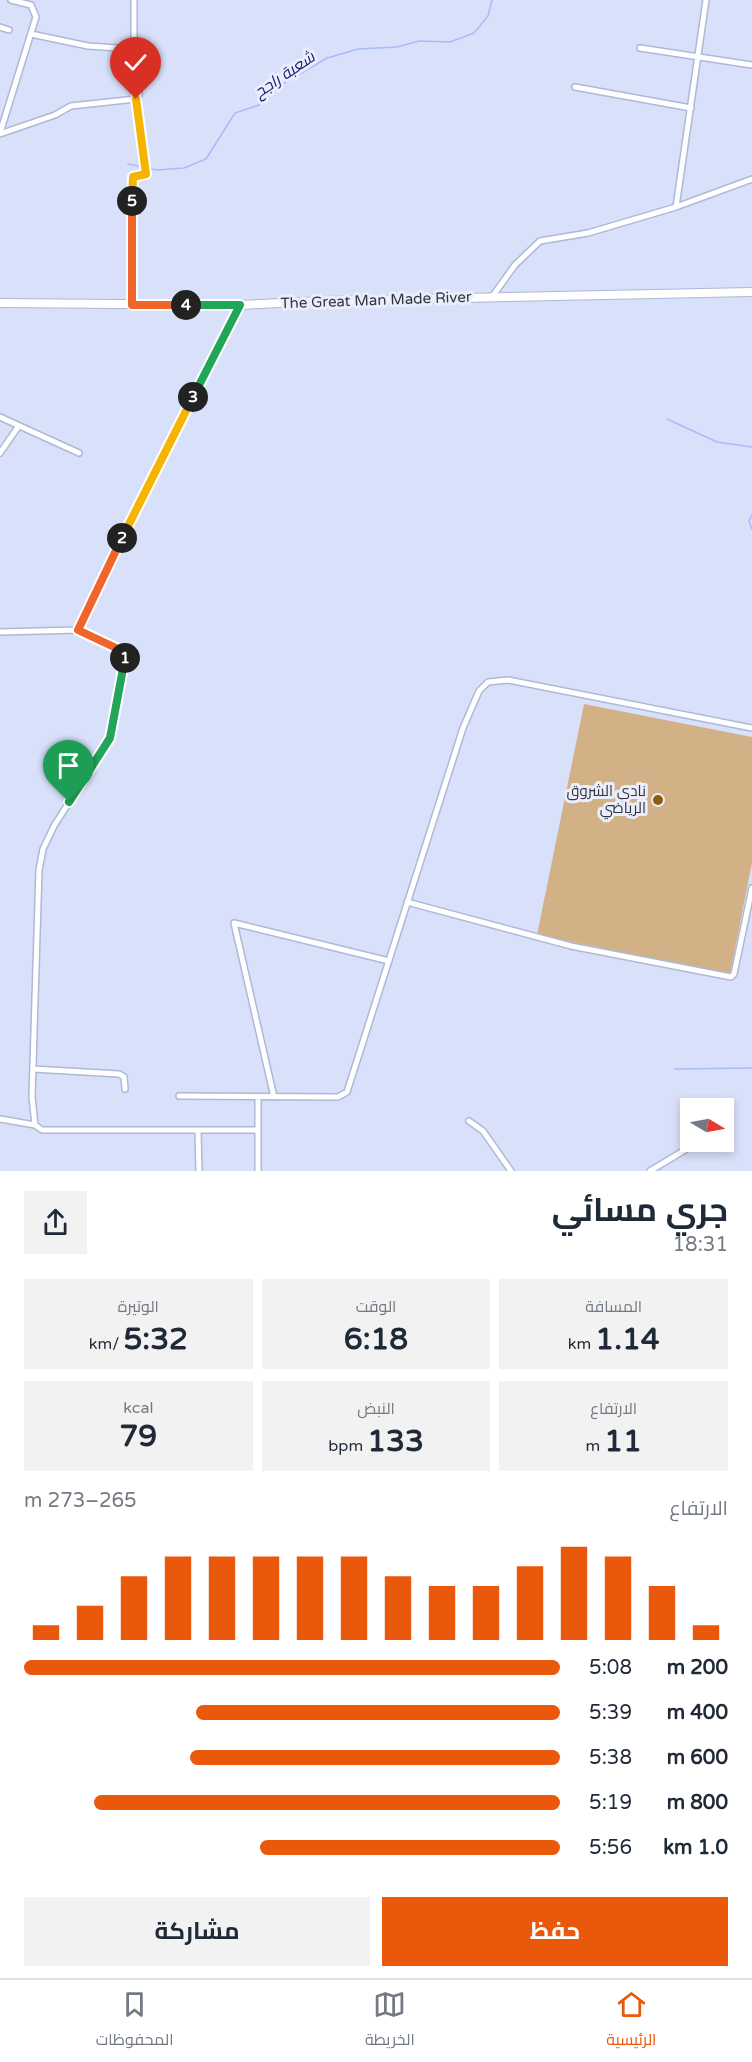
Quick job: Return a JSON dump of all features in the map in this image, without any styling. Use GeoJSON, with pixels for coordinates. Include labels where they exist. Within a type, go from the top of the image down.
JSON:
{"type":"FeatureCollection","features":[{"type":"Feature","properties":{"kind":"main road","name":"The Great Man Made River"},"geometry":{"type":"LineString","coordinates":[[0,303],[240,305],[322,300],[752,292]]}},
{"type":"Feature","properties":{"kind":"street"},"geometry":{"type":"LineString","coordinates":[[0,134],[36,17],[34,8],[11,0]]}},
{"type":"Feature","properties":{"kind":"street"},"geometry":{"type":"LineString","coordinates":[[132,305],[133,177],[146,174],[136,99],[139,96],[134,40],[134,0]]}},
{"type":"Feature","properties":{"kind":"street"},"geometry":{"type":"LineString","coordinates":[[676,207],[706,0]]}},
{"type":"Feature","properties":{"kind":"street"},"geometry":{"type":"LineString","coordinates":[[0,27],[9,30]]}},
{"type":"Feature","properties":{"kind":"street"},"geometry":{"type":"LineString","coordinates":[[31,34],[88,46],[132,49]]}},
{"type":"Feature","properties":{"kind":"street"},"geometry":{"type":"LineString","coordinates":[[640,48],[752,65]]}},
{"type":"Feature","properties":{"kind":"street"},"geometry":{"type":"LineString","coordinates":[[575,87],[691,108]]}},
{"type":"Feature","properties":{"kind":"street"},"geometry":{"type":"LineString","coordinates":[[0,134],[55,115],[71,106],[136,99]]}},
{"type":"Feature","properties":{"kind":"street"},"geometry":{"type":"LineString","coordinates":[[492,297],[515,265],[540,241],[588,233],[676,207],[752,179]]}},
{"type":"Feature","properties":{"kind":"street"},"geometry":{"type":"LineString","coordinates":[[78,630],[164,452],[240,305]]}},
{"type":"Feature","properties":{"kind":"street"},"geometry":{"type":"LineString","coordinates":[[0,417],[79,453]]}},
{"type":"Feature","properties":{"kind":"street"},"geometry":{"type":"LineString","coordinates":[[0,453],[18,427]]}},
{"type":"Feature","properties":{"kind":"street"},"geometry":{"type":"LineString","coordinates":[[0,632],[78,630],[120,651],[126,664],[110,738],[69,802],[43,849],[39,870],[35,952],[32,1098],[35,1125]]}},
{"type":"Feature","properties":{"kind":"street"},"geometry":{"type":"LineString","coordinates":[[179,1096],[338,1097],[347,1092],[464,728],[478,691],[488,682],[508,680],[752,728]]}},
{"type":"Feature","properties":{"kind":"street"},"geometry":{"type":"LineString","coordinates":[[407,902],[571,946],[731,977],[735,974],[752,888]]}},
{"type":"Feature","properties":{"kind":"street"},"geometry":{"type":"LineString","coordinates":[[274,1097],[234,923],[389,961]]}},
{"type":"Feature","properties":{"kind":"street"},"geometry":{"type":"LineString","coordinates":[[33,1069],[119,1074],[124,1077],[125,1089]]}},
{"type":"Feature","properties":{"kind":"street"},"geometry":{"type":"LineString","coordinates":[[258,1097],[258,1171]]}},
{"type":"Feature","properties":{"kind":"street"},"geometry":{"type":"LineString","coordinates":[[0,1119],[35,1125],[42,1130],[257,1130]]}},
{"type":"Feature","properties":{"kind":"street"},"geometry":{"type":"LineString","coordinates":[[470,1121],[483,1131],[511,1171]]}},
{"type":"Feature","properties":{"kind":"street"},"geometry":{"type":"LineString","coordinates":[[198,1131],[199,1171]]}},
{"type":"Feature","properties":{"kind":"street"},"geometry":{"type":"LineString","coordinates":[[650,1171],[682,1152]]}},
{"type":"Feature","properties":{"kind":"shaded area","name":"نادي الشروق الرياضي"},"geometry":{"type":"Polygon","coordinates":[[[584,704],[752,737],[752,863],[730,974],[537,935],[584,704]]]}},
{"type":"Feature","properties":{"kind":"waterway","name":"شعبة راجح"},"geometry":{"type":"LineString","coordinates":[[128,164],[157,170],[184,168],[206,159],[235,113],[259,105],[279,86],[327,58],[358,49],[397,47],[419,41],[450,42],[474,33],[488,16],[492,0]]}},
{"type":"Feature","properties":{"kind":"waterway"},"geometry":{"type":"LineString","coordinates":[[667,419],[717,442],[752,447]]}},
{"type":"Feature","properties":{"kind":"waterway"},"geometry":{"type":"LineString","coordinates":[[752,515],[749,521],[752,529]]}},
{"type":"Feature","properties":{"kind":"waterway"},"geometry":{"type":"LineString","coordinates":[[675,1069],[752,1068]]}},
{"type":"Feature","properties":{"kind":"place","name":"نادي الشروق الرياضي"},"geometry":{"type":"Point","coordinates":[658,800]}},
{"type":"Feature","properties":{"kind":"route"},"geometry":{"type":"LineString","coordinates":[[69,802],[110,738],[126,664],[126,659],[116,648],[78,630],[164,452],[240,305],[132,305],[133,177],[146,174],[136,99]]}}]}
